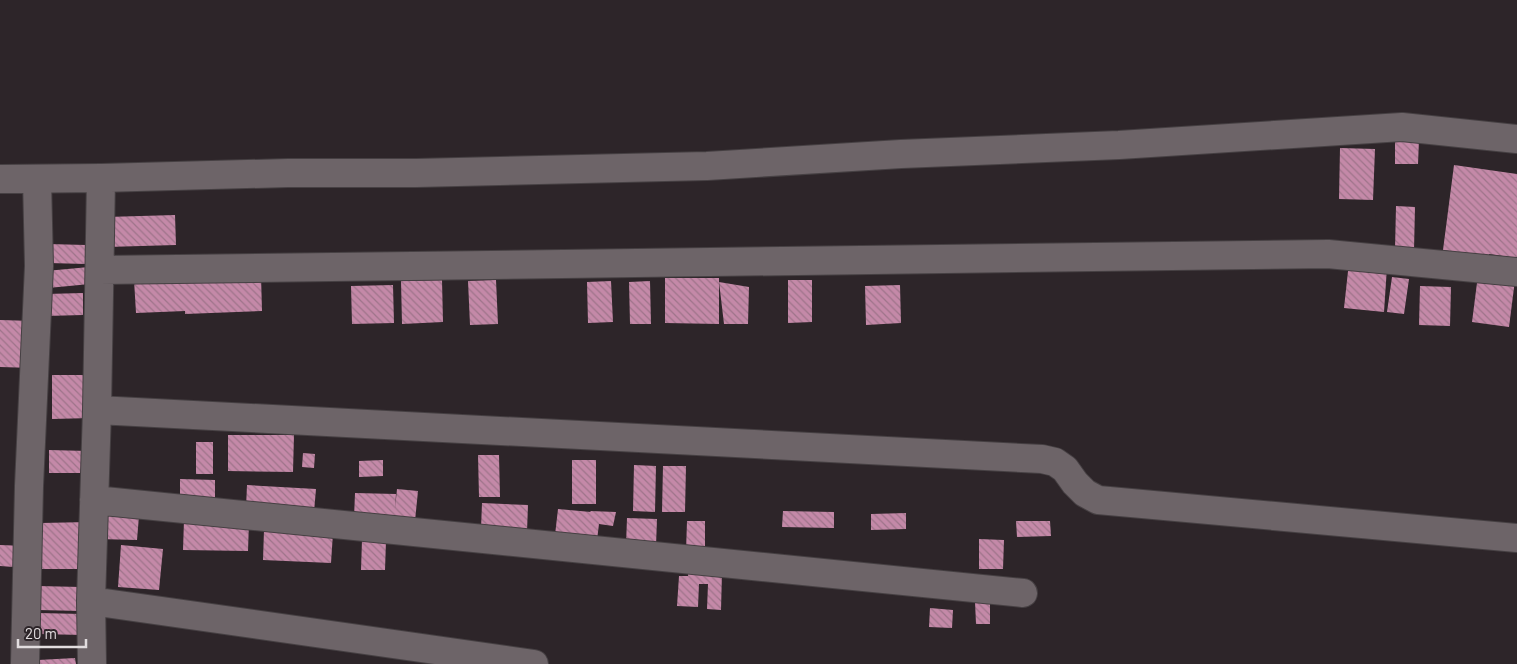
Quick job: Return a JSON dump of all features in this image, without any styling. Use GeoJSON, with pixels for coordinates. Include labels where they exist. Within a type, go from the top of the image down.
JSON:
{"type":"FeatureCollection","features":[{"type":"Feature","properties":{"kind":"street"},"geometry":{"type":"LineString","coordinates":[[0,179],[288,172],[416,173],[707,166],[901,154],[1118,146],[1402,127],[1517,139]]}},
{"type":"Feature","properties":{"kind":"street"},"geometry":{"type":"LineString","coordinates":[[92,664],[91,601],[101,178]]}},
{"type":"Feature","properties":{"kind":"street"},"geometry":{"type":"LineString","coordinates":[[25,664],[29,486],[38,266],[37,179]]}},
{"type":"Feature","properties":{"kind":"street"},"geometry":{"type":"LineString","coordinates":[[100,270],[1328,254],[1517,272]]}},
{"type":"Feature","properties":{"kind":"street"},"geometry":{"type":"LineString","coordinates":[[97,410],[1042,459],[1054,462],[1065,469],[1085,493],[1098,500],[1517,538]]}},
{"type":"Feature","properties":{"kind":"street"},"geometry":{"type":"LineString","coordinates":[[94,500],[1023,593]]}},
{"type":"Feature","properties":{"kind":"street"},"geometry":{"type":"LineString","coordinates":[[91,601],[534,664]]}},
{"type":"Feature","properties":{"kind":"building"},"geometry":{"type":"Polygon","coordinates":[[[1395,139],[1419,140],[1418,164],[1395,164],[1395,139]]]}},
{"type":"Feature","properties":{"kind":"building"},"geometry":{"type":"Polygon","coordinates":[[[1340,148],[1375,149],[1373,200],[1339,199],[1340,148]]]}},
{"type":"Feature","properties":{"kind":"building"},"geometry":{"type":"Polygon","coordinates":[[[1454,165],[1517,174],[1517,258],[1489,254],[1488,262],[1470,254],[1443,250],[1454,165]]]}},
{"type":"Feature","properties":{"kind":"building"},"geometry":{"type":"Polygon","coordinates":[[[1396,206],[1415,207],[1414,250],[1395,249],[1396,206]]]}},
{"type":"Feature","properties":{"kind":"building"},"geometry":{"type":"Polygon","coordinates":[[[175,215],[176,245],[107,247],[106,217],[175,215]]]}},
{"type":"Feature","properties":{"kind":"building"},"geometry":{"type":"Polygon","coordinates":[[[48,244],[86,245],[86,264],[48,263],[48,244]]]}},
{"type":"Feature","properties":{"kind":"building"},"geometry":{"type":"Polygon","coordinates":[[[1349,262],[1387,267],[1384,312],[1344,308],[1349,262]]]}},
{"type":"Feature","properties":{"kind":"building"},"geometry":{"type":"Polygon","coordinates":[[[89,267],[90,284],[48,288],[46,271],[89,267]]]}},
{"type":"Feature","properties":{"kind":"building"},"geometry":{"type":"Polygon","coordinates":[[[261,275],[262,311],[185,314],[185,311],[136,313],[134,280],[261,275]]]}},
{"type":"Feature","properties":{"kind":"building"},"geometry":{"type":"Polygon","coordinates":[[[1478,275],[1515,280],[1509,327],[1472,322],[1478,275]]]}},
{"type":"Feature","properties":{"kind":"building"},"geometry":{"type":"Polygon","coordinates":[[[1392,277],[1409,279],[1404,314],[1387,312],[1392,277]]]}},
{"type":"Feature","properties":{"kind":"building"},"geometry":{"type":"Polygon","coordinates":[[[665,278],[719,278],[719,324],[665,323],[665,278]]]}},
{"type":"Feature","properties":{"kind":"building"},"geometry":{"type":"Polygon","coordinates":[[[442,280],[443,322],[402,324],[401,281],[442,280]]]}},
{"type":"Feature","properties":{"kind":"building"},"geometry":{"type":"Polygon","coordinates":[[[496,280],[498,324],[470,325],[468,281],[496,280]]]}},
{"type":"Feature","properties":{"kind":"building"},"geometry":{"type":"Polygon","coordinates":[[[788,280],[812,280],[812,322],[788,323],[788,280]]]}},
{"type":"Feature","properties":{"kind":"building"},"geometry":{"type":"Polygon","coordinates":[[[611,281],[613,322],[588,323],[587,282],[611,281]]]}},
{"type":"Feature","properties":{"kind":"building"},"geometry":{"type":"Polygon","coordinates":[[[650,281],[651,324],[630,324],[629,282],[650,281]]]}},
{"type":"Feature","properties":{"kind":"building"},"geometry":{"type":"Polygon","coordinates":[[[719,282],[749,287],[748,324],[724,324],[719,282]]]}},
{"type":"Feature","properties":{"kind":"building"},"geometry":{"type":"Polygon","coordinates":[[[393,285],[394,323],[352,324],[351,286],[393,285]]]}},
{"type":"Feature","properties":{"kind":"building"},"geometry":{"type":"Polygon","coordinates":[[[900,285],[901,323],[866,325],[865,286],[900,285]]]}},
{"type":"Feature","properties":{"kind":"building"},"geometry":{"type":"Polygon","coordinates":[[[1420,286],[1451,287],[1450,326],[1419,325],[1420,286]]]}},
{"type":"Feature","properties":{"kind":"building"},"geometry":{"type":"Polygon","coordinates":[[[83,293],[83,315],[46,316],[46,294],[83,293]]]}},
{"type":"Feature","properties":{"kind":"building"},"geometry":{"type":"Polygon","coordinates":[[[0,320],[34,321],[33,368],[0,367],[0,320]]]}},
{"type":"Feature","properties":{"kind":"building"},"geometry":{"type":"Polygon","coordinates":[[[52,375],[92,375],[92,418],[52,419],[52,375]]]}},
{"type":"Feature","properties":{"kind":"building"},"geometry":{"type":"Polygon","coordinates":[[[228,435],[294,435],[293,472],[228,471],[228,435]]]}},
{"type":"Feature","properties":{"kind":"building"},"geometry":{"type":"Polygon","coordinates":[[[196,442],[213,442],[213,474],[196,474],[196,442]]]}},
{"type":"Feature","properties":{"kind":"building"},"geometry":{"type":"Polygon","coordinates":[[[49,450],[88,451],[87,473],[49,473],[49,450]]]}},
{"type":"Feature","properties":{"kind":"building"},"geometry":{"type":"Polygon","coordinates":[[[303,453],[315,454],[314,468],[302,467],[303,453]]]}},
{"type":"Feature","properties":{"kind":"building"},"geometry":{"type":"Polygon","coordinates":[[[478,455],[499,455],[500,497],[479,497],[478,455]]]}},
{"type":"Feature","properties":{"kind":"building"},"geometry":{"type":"Polygon","coordinates":[[[383,460],[383,476],[359,477],[359,461],[383,460]]]}},
{"type":"Feature","properties":{"kind":"building"},"geometry":{"type":"Polygon","coordinates":[[[572,460],[596,460],[596,504],[572,504],[572,460]]]}},
{"type":"Feature","properties":{"kind":"building"},"geometry":{"type":"Polygon","coordinates":[[[634,465],[656,466],[655,512],[633,511],[634,465]]]}},
{"type":"Feature","properties":{"kind":"building"},"geometry":{"type":"Polygon","coordinates":[[[663,466],[686,466],[685,512],[662,512],[663,466]]]}},
{"type":"Feature","properties":{"kind":"building"},"geometry":{"type":"Polygon","coordinates":[[[180,479],[215,480],[215,501],[180,500],[180,479]]]}},
{"type":"Feature","properties":{"kind":"building"},"geometry":{"type":"Polygon","coordinates":[[[247,485],[316,489],[314,512],[246,508],[247,485]]]}},
{"type":"Feature","properties":{"kind":"building"},"geometry":{"type":"Polygon","coordinates":[[[397,489],[418,491],[415,521],[354,518],[355,493],[396,494],[395,509],[397,489]]]}},
{"type":"Feature","properties":{"kind":"building"},"geometry":{"type":"Polygon","coordinates":[[[482,503],[528,505],[527,532],[481,529],[482,503]]]}},
{"type":"Feature","properties":{"kind":"building"},"geometry":{"type":"Polygon","coordinates":[[[558,509],[616,512],[613,526],[599,524],[597,540],[555,535],[558,509]]]}},
{"type":"Feature","properties":{"kind":"building"},"geometry":{"type":"Polygon","coordinates":[[[783,511],[834,512],[834,528],[782,527],[783,511]]]}},
{"type":"Feature","properties":{"kind":"building"},"geometry":{"type":"Polygon","coordinates":[[[906,513],[906,529],[871,530],[871,514],[906,513]]]}},
{"type":"Feature","properties":{"kind":"building"},"geometry":{"type":"Polygon","coordinates":[[[99,514],[139,516],[137,540],[98,539],[99,514]]]}},
{"type":"Feature","properties":{"kind":"building"},"geometry":{"type":"Polygon","coordinates":[[[627,518],[657,519],[656,546],[626,545],[627,518]]]}},
{"type":"Feature","properties":{"kind":"building"},"geometry":{"type":"Polygon","coordinates":[[[184,520],[249,522],[248,551],[183,550],[184,520]]]}},
{"type":"Feature","properties":{"kind":"building"},"geometry":{"type":"Polygon","coordinates":[[[687,521],[705,521],[705,551],[686,551],[687,521]]]}},
{"type":"Feature","properties":{"kind":"building"},"geometry":{"type":"Polygon","coordinates":[[[1016,521],[1050,521],[1051,536],[1017,537],[1016,521]]]}},
{"type":"Feature","properties":{"kind":"building"},"geometry":{"type":"Polygon","coordinates":[[[89,522],[89,569],[42,569],[41,523],[89,522]]]}},
{"type":"Feature","properties":{"kind":"building"},"geometry":{"type":"Polygon","coordinates":[[[264,530],[333,533],[331,563],[263,560],[264,530]]]}},
{"type":"Feature","properties":{"kind":"building"},"geometry":{"type":"Polygon","coordinates":[[[979,539],[1004,540],[1003,569],[979,569],[979,539]]]}},
{"type":"Feature","properties":{"kind":"building"},"geometry":{"type":"Polygon","coordinates":[[[362,540],[386,541],[385,570],[361,570],[362,540]]]}},
{"type":"Feature","properties":{"kind":"building"},"geometry":{"type":"Polygon","coordinates":[[[0,545],[26,546],[27,568],[0,566],[0,545]]]}},
{"type":"Feature","properties":{"kind":"building"},"geometry":{"type":"Polygon","coordinates":[[[121,545],[163,549],[159,590],[118,587],[121,545]]]}},
{"type":"Feature","properties":{"kind":"building"},"geometry":{"type":"Polygon","coordinates":[[[688,572],[722,573],[721,610],[707,609],[708,584],[699,584],[698,607],[677,606],[679,576],[688,576],[688,572]]]}},
{"type":"Feature","properties":{"kind":"building"},"geometry":{"type":"Polygon","coordinates":[[[38,586],[81,587],[81,611],[38,610],[38,586]]]}},
{"type":"Feature","properties":{"kind":"building"},"geometry":{"type":"Polygon","coordinates":[[[990,601],[990,624],[976,624],[975,602],[990,601]]]}},
{"type":"Feature","properties":{"kind":"building"},"geometry":{"type":"Polygon","coordinates":[[[930,608],[953,610],[952,628],[929,627],[930,608]]]}},
{"type":"Feature","properties":{"kind":"building"},"geometry":{"type":"Polygon","coordinates":[[[38,613],[83,614],[83,635],[38,634],[38,613]]]}},
{"type":"Feature","properties":{"kind":"building"},"geometry":{"type":"Polygon","coordinates":[[[75,658],[76,664],[38,664],[38,660],[75,658]]]}}]}
